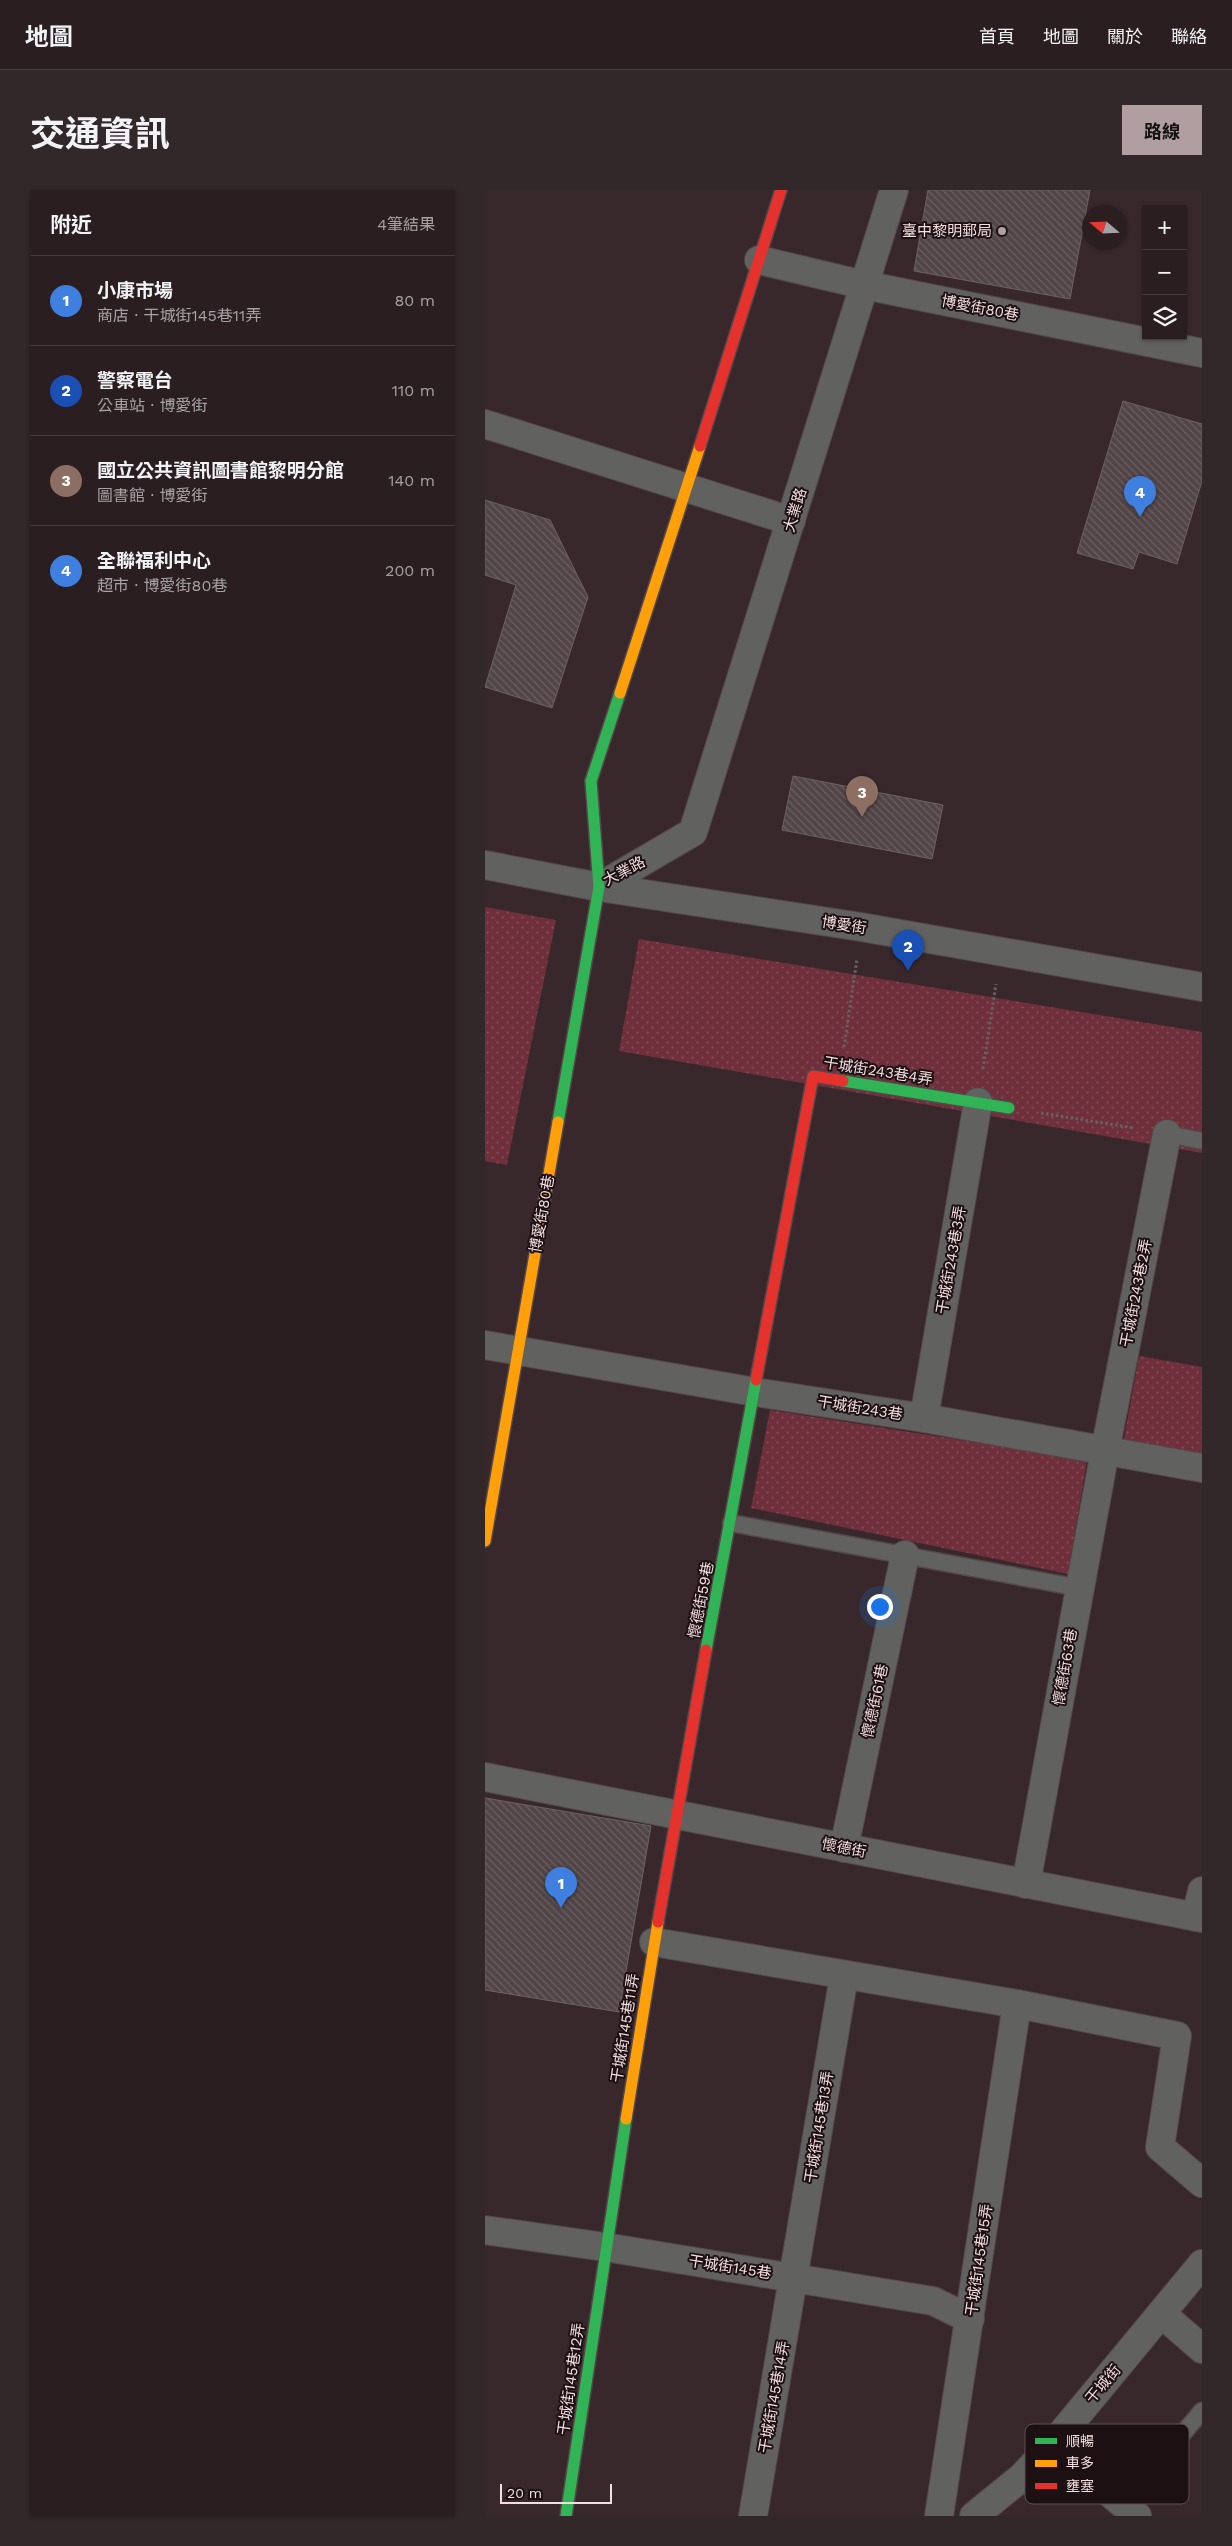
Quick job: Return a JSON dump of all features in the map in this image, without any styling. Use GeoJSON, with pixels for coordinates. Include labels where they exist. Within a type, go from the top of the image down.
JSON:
{"type":"FeatureCollection","features":[{"type":"Feature","properties":{"kind":"street","name":"大業路"},"geometry":{"type":"LineString","coordinates":[[781,190],[591,781],[599,887],[693,832],[894,190]]}},
{"type":"Feature","properties":{"kind":"street","name":"博愛街80巷"},"geometry":{"type":"LineString","coordinates":[[759,260],[865,285],[1202,353]]}},
{"type":"Feature","properties":{"kind":"street"},"geometry":{"type":"LineString","coordinates":[[485,424],[791,521]]}},
{"type":"Feature","properties":{"kind":"street","name":"博愛街"},"geometry":{"type":"LineString","coordinates":[[485,865],[599,887],[861,927],[1202,987]]}},
{"type":"Feature","properties":{"kind":"street","name":"博愛街80巷"},"geometry":{"type":"LineString","coordinates":[[485,1541],[599,887]]}},
{"type":"Feature","properties":{"kind":"street","name":"干城街243巷4弄"},"geometry":{"type":"LineString","coordinates":[[755,1392],[813,1076],[1009,1108]]}},
{"type":"Feature","properties":{"kind":"street","name":"干城街243巷3弄"},"geometry":{"type":"LineString","coordinates":[[924,1418],[979,1102]]}},
{"type":"Feature","properties":{"kind":"street","name":"干城街243巷2弄"},"geometry":{"type":"LineString","coordinates":[[1105,1451],[1167,1134]]}},
{"type":"Feature","properties":{"kind":"street","name":"干城街243巷"},"geometry":{"type":"LineString","coordinates":[[485,1345],[755,1392],[924,1418],[1202,1468]]}},
{"type":"Feature","properties":{"kind":"street","name":"懷德街59巷"},"geometry":{"type":"LineString","coordinates":[[675,1814],[755,1392]]}},
{"type":"Feature","properties":{"kind":"street","name":"懷德街63巷"},"geometry":{"type":"LineString","coordinates":[[1026,1884],[1105,1451]]}},
{"type":"Feature","properties":{"kind":"street","name":"懷德街61巷"},"geometry":{"type":"LineString","coordinates":[[844,1848],[905,1555]]}},
{"type":"Feature","properties":{"kind":"street","name":"懷德街"},"geometry":{"type":"LineString","coordinates":[[485,1777],[1199,1918]]}},
{"type":"Feature","properties":{"kind":"street","name":"干城街145巷11弄"},"geometry":{"type":"LineString","coordinates":[[605,2247],[675,1814]]}},
{"type":"Feature","properties":{"kind":"street"},"geometry":{"type":"LineString","coordinates":[[1199,1918],[1202,1891]]}},
{"type":"Feature","properties":{"kind":"street"},"geometry":{"type":"LineString","coordinates":[[654,1942],[844,1976],[1017,2004],[1177,2036],[1159,2147],[1202,2183]]}},
{"type":"Feature","properties":{"kind":"street","name":"干城街145巷13弄"},"geometry":{"type":"LineString","coordinates":[[794,2278],[844,1976]]}},
{"type":"Feature","properties":{"kind":"street","name":"干城街145巷15弄"},"geometry":{"type":"LineString","coordinates":[[939,2516],[1017,2004]]}},
{"type":"Feature","properties":{"kind":"street","name":"干城街145巷"},"geometry":{"type":"LineString","coordinates":[[485,2230],[605,2247],[933,2301],[970,2318]]}},
{"type":"Feature","properties":{"kind":"street","name":"干城街145巷12弄"},"geometry":{"type":"LineString","coordinates":[[565,2516],[605,2247]]}},
{"type":"Feature","properties":{"kind":"street","name":"干城街"},"geometry":{"type":"LineString","coordinates":[[1070,2424],[1202,2264]]}},
{"type":"Feature","properties":{"kind":"street","name":"干城街145巷14弄"},"geometry":{"type":"LineString","coordinates":[[753,2516],[794,2278]]}},
{"type":"Feature","properties":{"kind":"street"},"geometry":{"type":"LineString","coordinates":[[1162,2314],[1202,2349]]}},
{"type":"Feature","properties":{"kind":"street","name":"干城街"},"geometry":{"type":"LineString","coordinates":[[974,2516],[1025,2474]]}},
{"type":"Feature","properties":{"kind":"lane"},"geometry":{"type":"LineString","coordinates":[[1167,1134],[1202,1141]]}},
{"type":"Feature","properties":{"kind":"lane"},"geometry":{"type":"LineString","coordinates":[[731,1523],[1080,1588]]}},
{"type":"Feature","properties":{"kind":"lane"},"geometry":{"type":"LineString","coordinates":[[1189,2429],[1202,2411]]}},
{"type":"Feature","properties":{"kind":"path"},"geometry":{"type":"LineString","coordinates":[[839,1080],[861,927]]}},
{"type":"Feature","properties":{"kind":"path"},"geometry":{"type":"LineString","coordinates":[[979,1102],[1001,952]]}},
{"type":"Feature","properties":{"kind":"path"},"geometry":{"type":"LineString","coordinates":[[1009,1108],[1167,1134]]}},
{"type":"Feature","properties":{"kind":"shaded area"},"geometry":{"type":"Polygon","coordinates":[[[485,907],[556,920],[507,1165],[485,1161],[485,907]]]}},
{"type":"Feature","properties":{"kind":"shaded area"},"geometry":{"type":"Polygon","coordinates":[[[639,939],[1202,1032],[1202,1153],[619,1051],[639,939]]]}},
{"type":"Feature","properties":{"kind":"shaded area"},"geometry":{"type":"Polygon","coordinates":[[[1139,1356],[1202,1367],[1202,1459],[1123,1444],[1139,1356]]]}},
{"type":"Feature","properties":{"kind":"shaded area"},"geometry":{"type":"Polygon","coordinates":[[[770,1410],[1087,1460],[1068,1574],[751,1508],[770,1410]]]}},
{"type":"Feature","properties":{"kind":"building","name":"臺中黎明郵局"},"geometry":{"type":"Polygon","coordinates":[[[928,190],[1090,190],[1087,205],[1082,205],[1082,234],[1070,299],[914,271],[928,190]]]}},
{"type":"Feature","properties":{"kind":"building"},"geometry":{"type":"Polygon","coordinates":[[[1123,401],[1202,424],[1202,481],[1177,564],[1139,552],[1133,569],[1077,553],[1123,401]]]}},
{"type":"Feature","properties":{"kind":"building"},"geometry":{"type":"Polygon","coordinates":[[[485,500],[550,520],[588,597],[552,708],[485,687],[516,585],[485,575],[485,500]]]}},
{"type":"Feature","properties":{"kind":"building"},"geometry":{"type":"Polygon","coordinates":[[[793,776],[943,805],[932,859],[782,830],[793,776]]]}},
{"type":"Feature","properties":{"kind":"building"},"geometry":{"type":"Polygon","coordinates":[[[485,1798],[651,1826],[619,2012],[485,1990],[485,1798]]]}},
{"type":"Feature","properties":{"kind":"traffic: fast"},"geometry":{"type":"LineString","coordinates":[[558,1122],[599,887],[591,781],[620,693]]}},
{"type":"Feature","properties":{"kind":"traffic: fast"},"geometry":{"type":"LineString","coordinates":[[843,1081],[1009,1108]]}},
{"type":"Feature","properties":{"kind":"traffic: fast"},"geometry":{"type":"LineString","coordinates":[[706,1650],[756,1380]]}},
{"type":"Feature","properties":{"kind":"traffic: fast"},"geometry":{"type":"LineString","coordinates":[[566,2516],[626,2119]]}},
{"type":"Feature","properties":{"kind":"traffic: slow"},"geometry":{"type":"LineString","coordinates":[[620,693],[700,446]]}},
{"type":"Feature","properties":{"kind":"traffic: slow"},"geometry":{"type":"LineString","coordinates":[[485,1541],[558,1122]]}},
{"type":"Feature","properties":{"kind":"traffic: slow"},"geometry":{"type":"LineString","coordinates":[[626,2119],[658,1922]]}},
{"type":"Feature","properties":{"kind":"traffic: jam"},"geometry":{"type":"LineString","coordinates":[[700,446],[781,190]]}},
{"type":"Feature","properties":{"kind":"traffic: jam"},"geometry":{"type":"LineString","coordinates":[[756,1380],[813,1076],[843,1081]]}},
{"type":"Feature","properties":{"kind":"traffic: jam"},"geometry":{"type":"LineString","coordinates":[[658,1922],[706,1650]]}},
{"type":"Feature","properties":{"kind":"place","name":"臺中黎明郵局"},"geometry":{"type":"Point","coordinates":[1002,231]}},
{"type":"Feature","properties":{"kind":"place","name":"全聯福利中心"},"geometry":{"type":"Point","coordinates":[1140,517]}},
{"type":"Feature","properties":{"kind":"place","name":"國立公共資訊圖書館黎明分館"},"geometry":{"type":"Point","coordinates":[862,817]}},
{"type":"Feature","properties":{"kind":"place","name":"警察電台"},"geometry":{"type":"Point","coordinates":[908,971]}},
{"type":"Feature","properties":{"kind":"place","name":"小康市場"},"geometry":{"type":"Point","coordinates":[561,1908]}}]}
